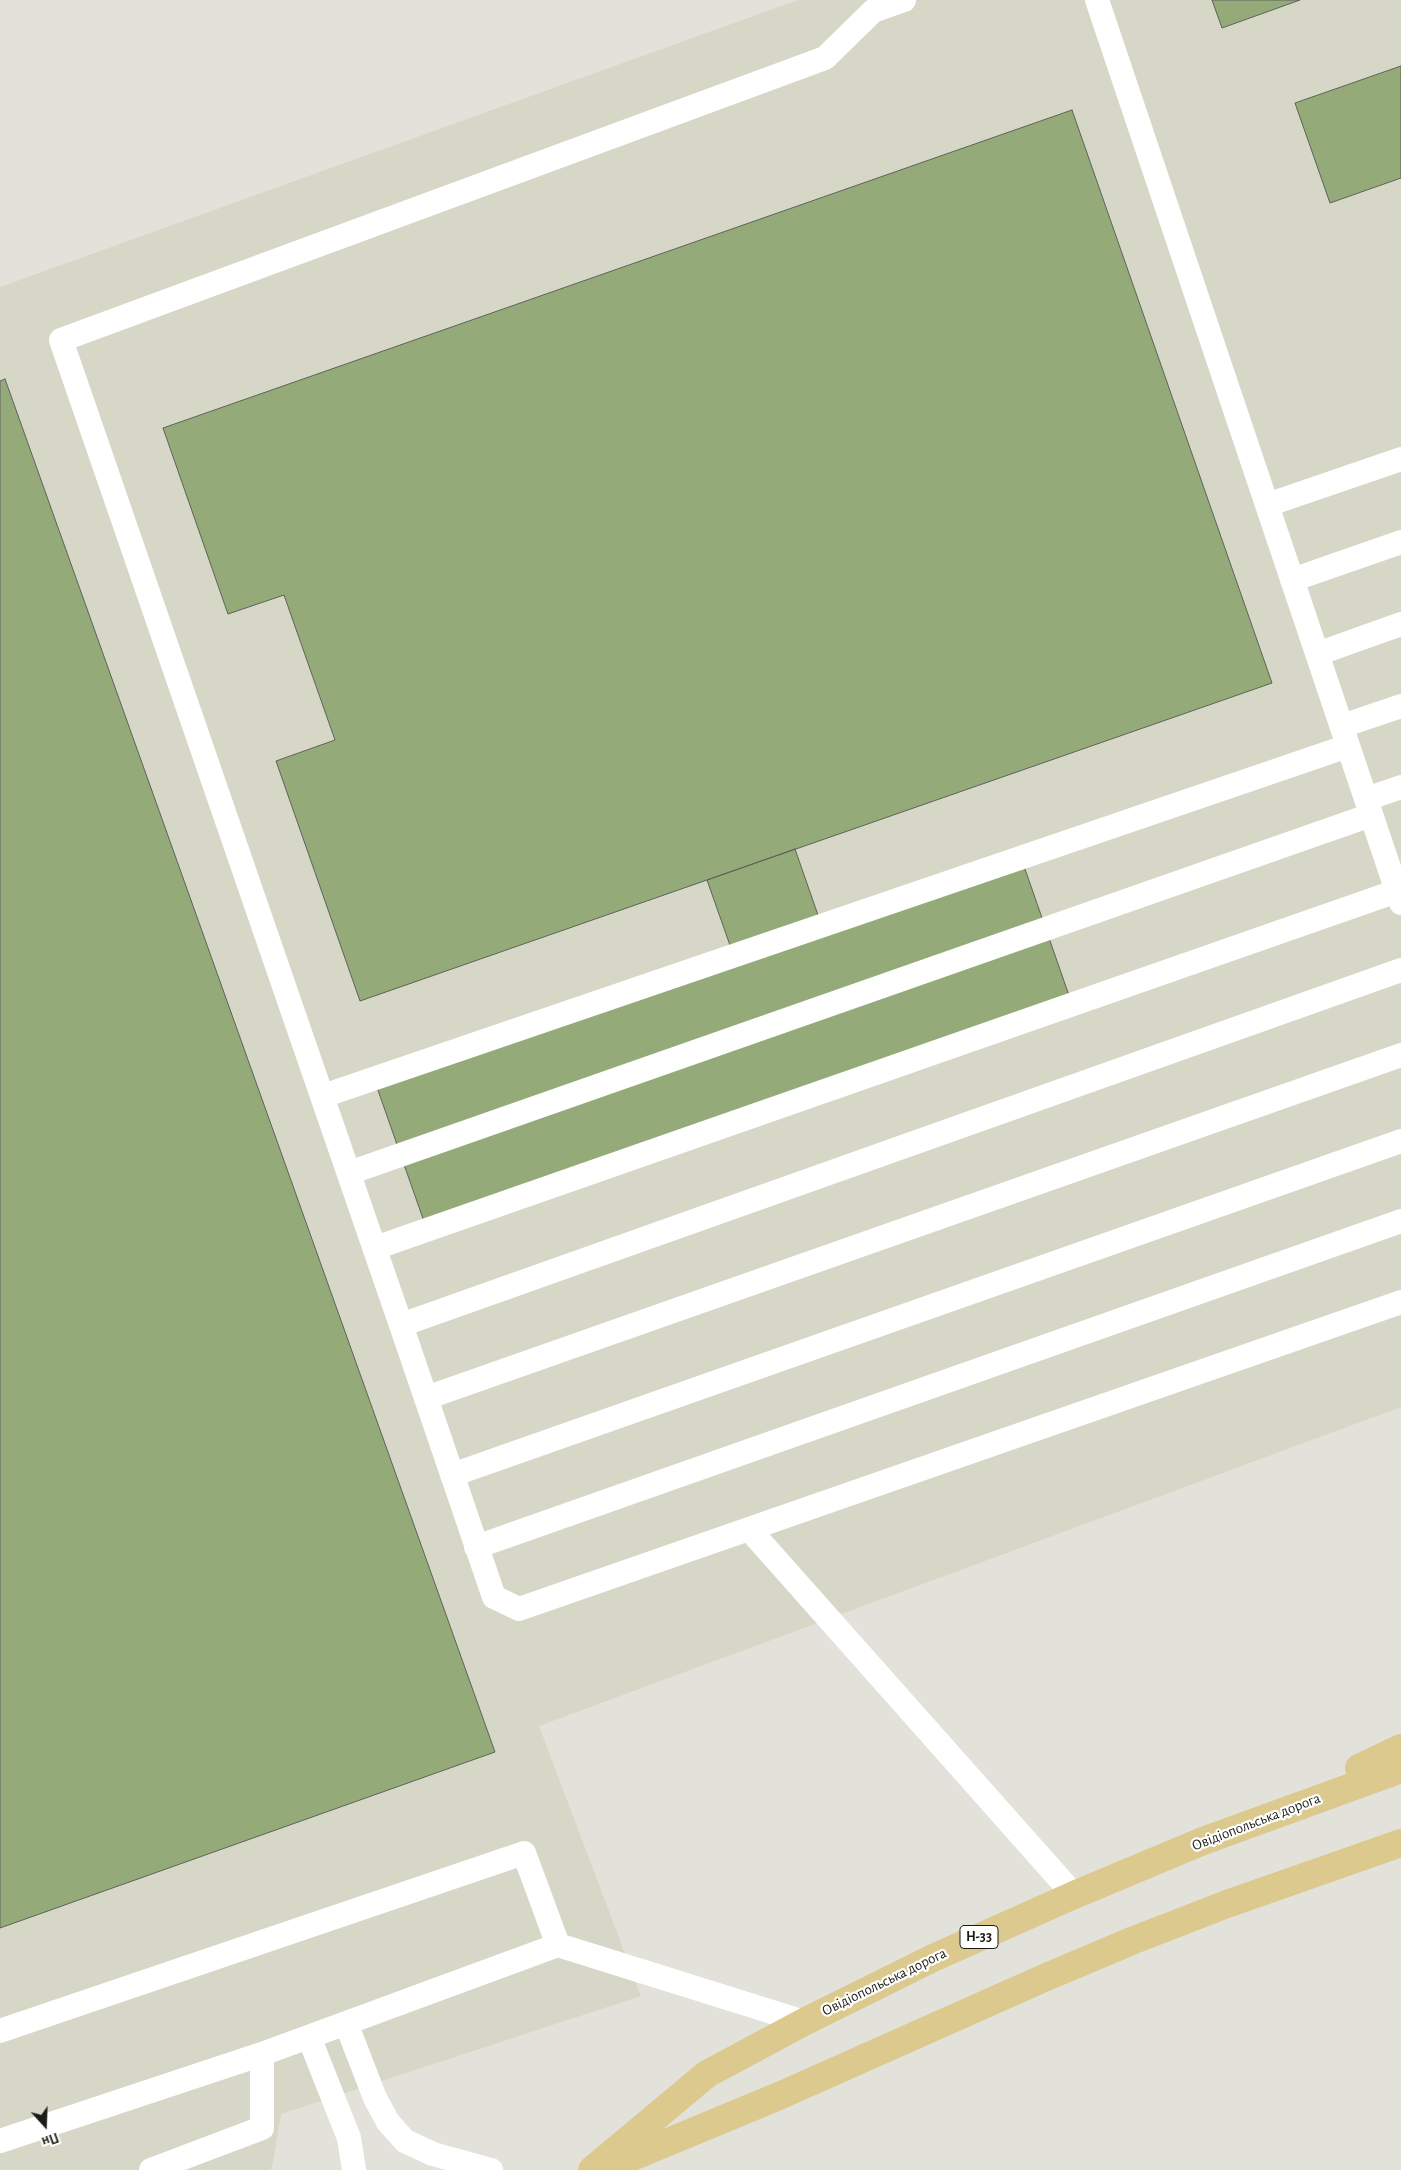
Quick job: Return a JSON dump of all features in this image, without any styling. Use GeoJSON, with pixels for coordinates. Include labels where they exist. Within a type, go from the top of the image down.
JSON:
{"type":"FeatureCollection","features":[{"type":"Feature","properties":{"kind":"main road"},"geometry":{"type":"LineString","coordinates":[[1203,1841],[1401,1748]]}},
{"type":"Feature","properties":{"kind":"main road","name":"Овідіопольська дорога"},"geometry":{"type":"LineString","coordinates":[[592,2170],[707,2074],[804,2022],[933,1958],[1074,1895],[1203,1841],[1401,1769]]}},
{"type":"Feature","properties":{"kind":"main road"},"geometry":{"type":"LineString","coordinates":[[602,2170],[779,2096],[1134,1940],[1227,1904],[1401,1843]]}},
{"type":"Feature","properties":{"kind":"lane"},"geometry":{"type":"LineString","coordinates":[[904,0],[873,11],[825,58],[61,340],[494,1597],[519,1609],[1401,1302]]}},
{"type":"Feature","properties":{"kind":"lane"},"geometry":{"type":"LineString","coordinates":[[375,1248],[1398,884],[1369,807],[1097,0]]}},
{"type":"Feature","properties":{"kind":"lane"},"geometry":{"type":"LineString","coordinates":[[1267,505],[1401,459]]}},
{"type":"Feature","properties":{"kind":"lane"},"geometry":{"type":"LineString","coordinates":[[1292,580],[1401,542]]}},
{"type":"Feature","properties":{"kind":"lane"},"geometry":{"type":"LineString","coordinates":[[1317,654],[1401,624]]}},
{"type":"Feature","properties":{"kind":"lane"},"geometry":{"type":"LineString","coordinates":[[323,1096],[1345,736],[1401,706]]}},
{"type":"Feature","properties":{"kind":"lane"},"geometry":{"type":"LineString","coordinates":[[349,1173],[1369,807],[1401,787]]}},
{"type":"Feature","properties":{"kind":"lane"},"geometry":{"type":"LineString","coordinates":[[401,1324],[1401,970]]}},
{"type":"Feature","properties":{"kind":"lane"},"geometry":{"type":"LineString","coordinates":[[426,1398],[1401,1055]]}},
{"type":"Feature","properties":{"kind":"lane"},"geometry":{"type":"LineString","coordinates":[[452,1475],[1401,1141]]}},
{"type":"Feature","properties":{"kind":"lane"},"geometry":{"type":"LineString","coordinates":[[476,1547],[1401,1221]]}},
{"type":"Feature","properties":{"kind":"lane"},"geometry":{"type":"LineString","coordinates":[[749,1529],[1074,1895]]}},
{"type":"Feature","properties":{"kind":"lane"},"geometry":{"type":"LineString","coordinates":[[0,2030],[524,1853],[558,1945]]}},
{"type":"Feature","properties":{"kind":"lane"},"geometry":{"type":"LineString","coordinates":[[0,2141],[262,2054],[558,1945],[804,2022]]}},
{"type":"Feature","properties":{"kind":"lane"},"geometry":{"type":"LineString","coordinates":[[346,2023],[375,2098],[388,2122],[405,2141],[433,2154],[490,2170]]}},
{"type":"Feature","properties":{"kind":"lane"},"geometry":{"type":"LineString","coordinates":[[309,2037],[349,2138],[354,2170]]}},
{"type":"Feature","properties":{"kind":"lane"},"geometry":{"type":"LineString","coordinates":[[151,2170],[262,2128],[262,2054]]}},
{"type":"Feature","properties":{"kind":"shaded area"},"geometry":{"type":"Polygon","coordinates":[[[798,0],[1401,0],[1401,1407],[539,1726],[641,1996],[281,2114],[272,2168],[270,2170],[0,2170],[0,287],[798,0]]]}},
{"type":"Feature","properties":{"kind":"building"},"geometry":{"type":"Polygon","coordinates":[[[1212,0],[1300,0],[1222,28],[1212,0]]]}},
{"type":"Feature","properties":{"kind":"building"},"geometry":{"type":"Polygon","coordinates":[[[1401,66],[1401,178],[1330,203],[1295,103],[1401,66]]]}},
{"type":"Feature","properties":{"kind":"building"},"geometry":{"type":"Polygon","coordinates":[[[1072,110],[1272,683],[360,1001],[276,761],[335,740],[284,595],[228,614],[163,428],[1072,110]]]}},
{"type":"Feature","properties":{"kind":"building"},"geometry":{"type":"Polygon","coordinates":[[[5,379],[495,1752],[0,1928],[0,381],[5,379]]]}},
{"type":"Feature","properties":{"kind":"building"},"geometry":{"type":"Polygon","coordinates":[[[795,849],[819,918],[1018,849],[1072,1004],[427,1230],[373,1076],[732,951],[707,880],[795,849]]]}}]}
